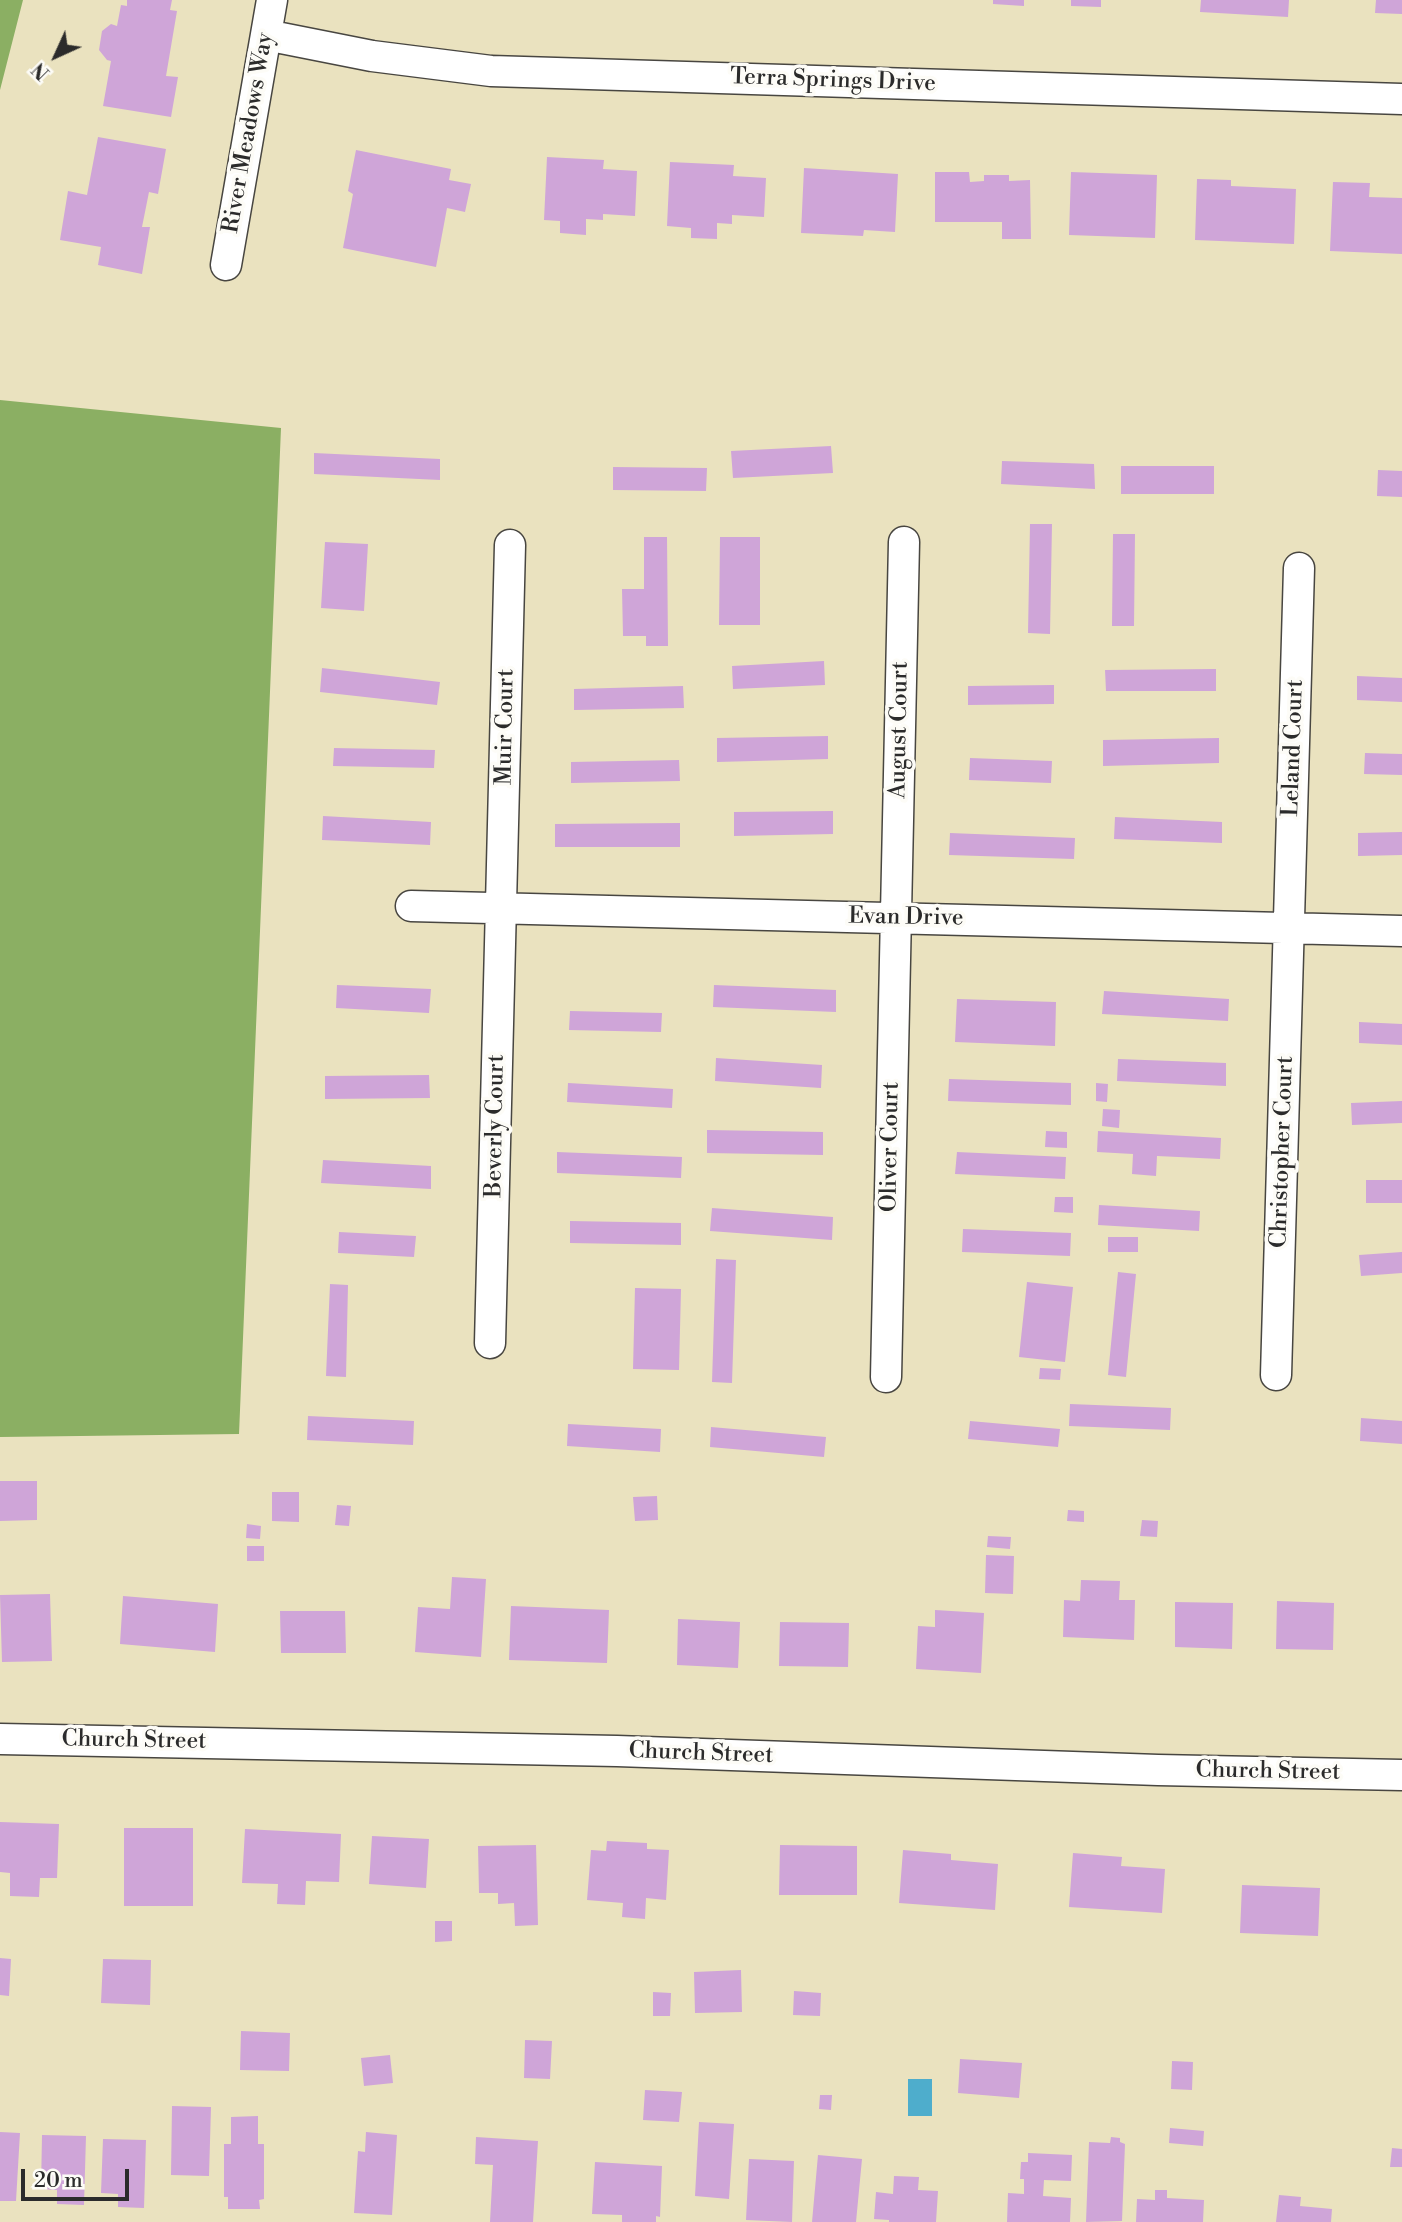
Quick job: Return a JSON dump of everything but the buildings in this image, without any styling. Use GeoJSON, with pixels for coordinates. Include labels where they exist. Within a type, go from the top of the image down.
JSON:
{"type":"FeatureCollection","features":[{"type":"Feature","properties":{"kind":"street","name":"River Meadows Way"},"geometry":{"type":"LineString","coordinates":[[226,265],[272,0]]}},
{"type":"Feature","properties":{"kind":"street","name":"Terra Springs Drive"},"geometry":{"type":"LineString","coordinates":[[266,35],[372,56],[491,71],[1402,99]]}},
{"type":"Feature","properties":{"kind":"street","name":"August Court"},"geometry":{"type":"LineString","coordinates":[[896,918],[904,542]]}},
{"type":"Feature","properties":{"kind":"street","name":"Muir Court"},"geometry":{"type":"LineString","coordinates":[[501,908],[510,545]]}},
{"type":"Feature","properties":{"kind":"street","name":"Leland Court"},"geometry":{"type":"LineString","coordinates":[[1289,928],[1299,568]]}},
{"type":"Feature","properties":{"kind":"street","name":"Evan Drive"},"geometry":{"type":"LineString","coordinates":[[411,906],[1402,931]]}},
{"type":"Feature","properties":{"kind":"street","name":"Beverly Court"},"geometry":{"type":"LineString","coordinates":[[490,1343],[501,908]]}},
{"type":"Feature","properties":{"kind":"street","name":"Oliver Court"},"geometry":{"type":"LineString","coordinates":[[886,1377],[896,918]]}},
{"type":"Feature","properties":{"kind":"street","name":"Christopher Court"},"geometry":{"type":"LineString","coordinates":[[1276,1375],[1289,928]]}},
{"type":"Feature","properties":{"kind":"street","name":"Church Street"},"geometry":{"type":"LineString","coordinates":[[0,1738],[617,1751],[1158,1770],[1402,1774]]}},
{"type":"Feature","properties":{"kind":"green space"},"geometry":{"type":"Polygon","coordinates":[[[0,0],[23,0],[0,90],[0,0]]]}},
{"type":"Feature","properties":{"kind":"green space"},"geometry":{"type":"Polygon","coordinates":[[[0,400],[281,428],[239,1434],[0,1437],[0,400]]]}},
{"type":"Feature","properties":{"kind":"water"},"geometry":{"type":"Polygon","coordinates":[[[908,2079],[932,2079],[932,2116],[908,2116],[908,2079]]]}}]}
